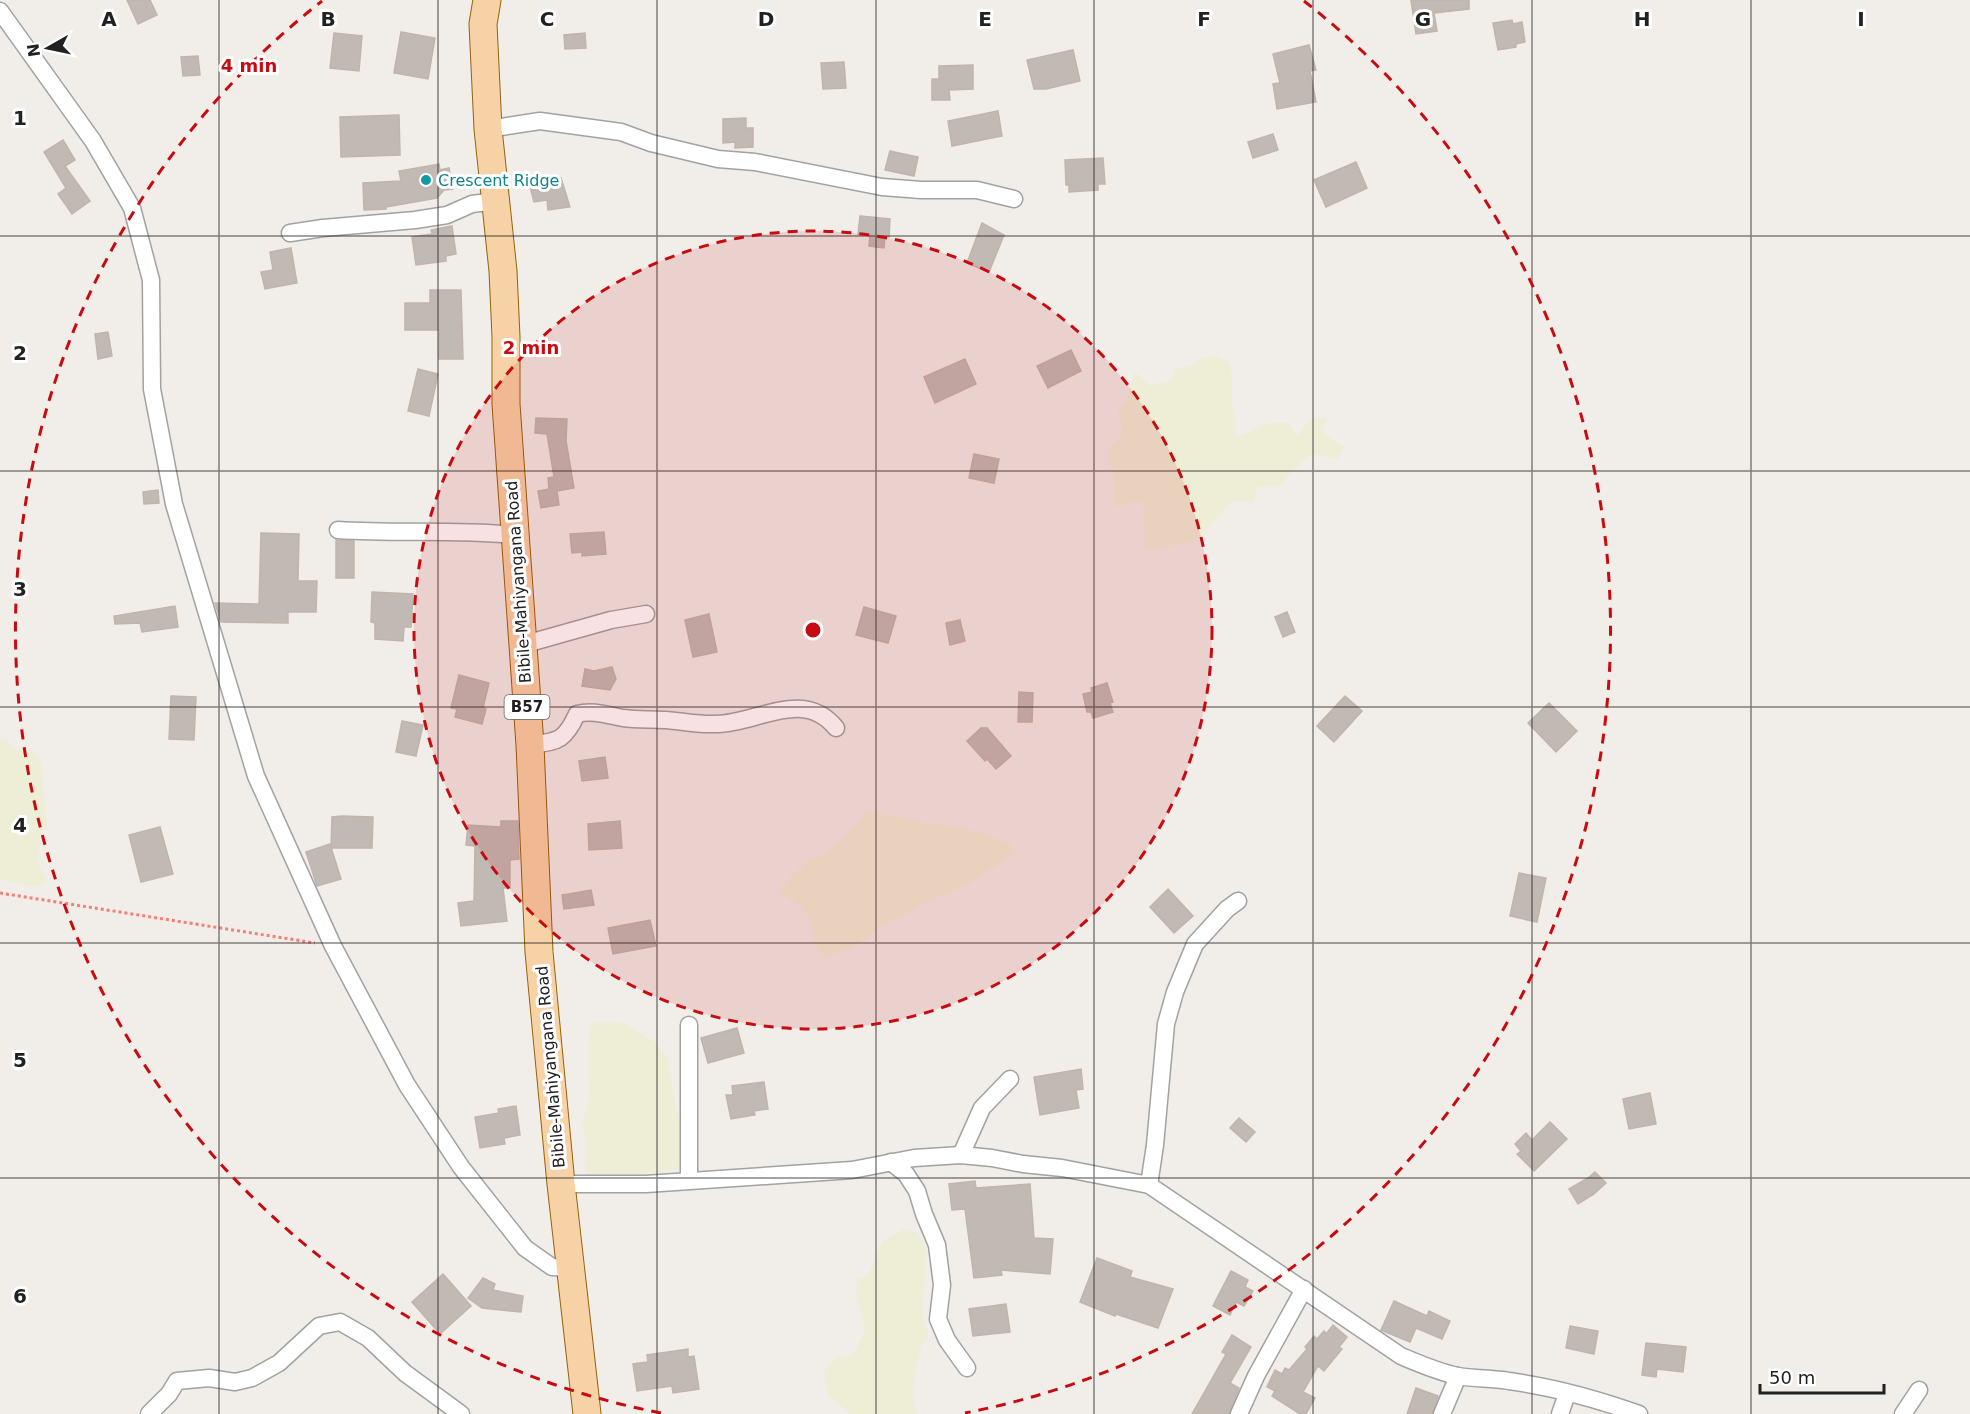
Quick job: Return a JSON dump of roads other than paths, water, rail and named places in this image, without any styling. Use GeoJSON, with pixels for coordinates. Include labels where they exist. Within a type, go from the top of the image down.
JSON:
{"type":"FeatureCollection","features":[{"type":"Feature","properties":{"kind":"main road","name":"Bibile-Mahiyangana Road"},"geometry":{"type":"LineString","coordinates":[[487,0],[483,24],[488,129],[503,271],[506,404],[530,745],[539,952],[561,1184],[587,1414]]}},
{"type":"Feature","properties":{"kind":"street"},"geometry":{"type":"LineString","coordinates":[[0,11],[93,141],[132,208],[151,280],[152,389],[174,504],[256,776],[333,946],[407,1084],[460,1167],[525,1248],[552,1267],[570,1268]]}},
{"type":"Feature","properties":{"kind":"street"},"geometry":{"type":"LineString","coordinates":[[488,129],[540,121],[621,132],[651,143],[718,159],[755,162],[882,187],[977,190],[1014,199]]}},
{"type":"Feature","properties":{"kind":"street"},"geometry":{"type":"LineString","coordinates":[[290,233],[415,220],[447,214],[472,204],[496,201]]}},
{"type":"Feature","properties":{"kind":"street"},"geometry":{"type":"LineString","coordinates":[[338,530],[514,535]]}},
{"type":"Feature","properties":{"kind":"street"},"geometry":{"type":"LineString","coordinates":[[522,645],[599,623],[646,614]]}},
{"type":"Feature","properties":{"kind":"street"},"geometry":{"type":"LineString","coordinates":[[530,745],[559,741],[572,726],[578,714],[587,712],[625,718],[717,724],[784,708],[818,712],[829,719],[836,728]]}},
{"type":"Feature","properties":{"kind":"street"},"geometry":{"type":"LineString","coordinates":[[1149,1185],[1166,1024],[1175,992],[1195,944],[1227,909],[1238,901]]}},
{"type":"Feature","properties":{"kind":"street"},"geometry":{"type":"LineString","coordinates":[[689,1025],[689,1180]]}},
{"type":"Feature","properties":{"kind":"street"},"geometry":{"type":"LineString","coordinates":[[961,1155],[981,1108],[1010,1080]]}},
{"type":"Feature","properties":{"kind":"street"},"geometry":{"type":"LineString","coordinates":[[561,1184],[604,1185],[852,1170],[914,1158],[961,1155],[1062,1168],[1149,1185],[1401,1356],[1432,1370],[1458,1376],[1508,1381],[1603,1402],[1639,1414]]}},
{"type":"Feature","properties":{"kind":"street"},"geometry":{"type":"LineString","coordinates":[[891,1162],[906,1174],[917,1191],[937,1245],[942,1285],[938,1319],[947,1340],[967,1368]]}},
{"type":"Feature","properties":{"kind":"street"},"geometry":{"type":"LineString","coordinates":[[1239,1414],[1256,1376],[1304,1289]]}},
{"type":"Feature","properties":{"kind":"street"},"geometry":{"type":"LineString","coordinates":[[149,1414],[170,1394],[177,1381],[209,1378],[235,1382],[252,1378],[279,1363],[319,1326],[340,1322],[368,1338],[405,1373],[461,1414]]}},
{"type":"Feature","properties":{"kind":"street"},"geometry":{"type":"LineString","coordinates":[[1442,1414],[1458,1376]]}},
{"type":"Feature","properties":{"kind":"street"},"geometry":{"type":"LineString","coordinates":[[1903,1414],[1919,1390]]}},
{"type":"Feature","properties":{"kind":"street"},"geometry":{"type":"LineString","coordinates":[[1560,1414],[1567,1394]]}},
{"type":"Feature","properties":{"kind":"place","name":"Crescent Ridge"},"geometry":{"type":"Point","coordinates":[426,180]}}]}
